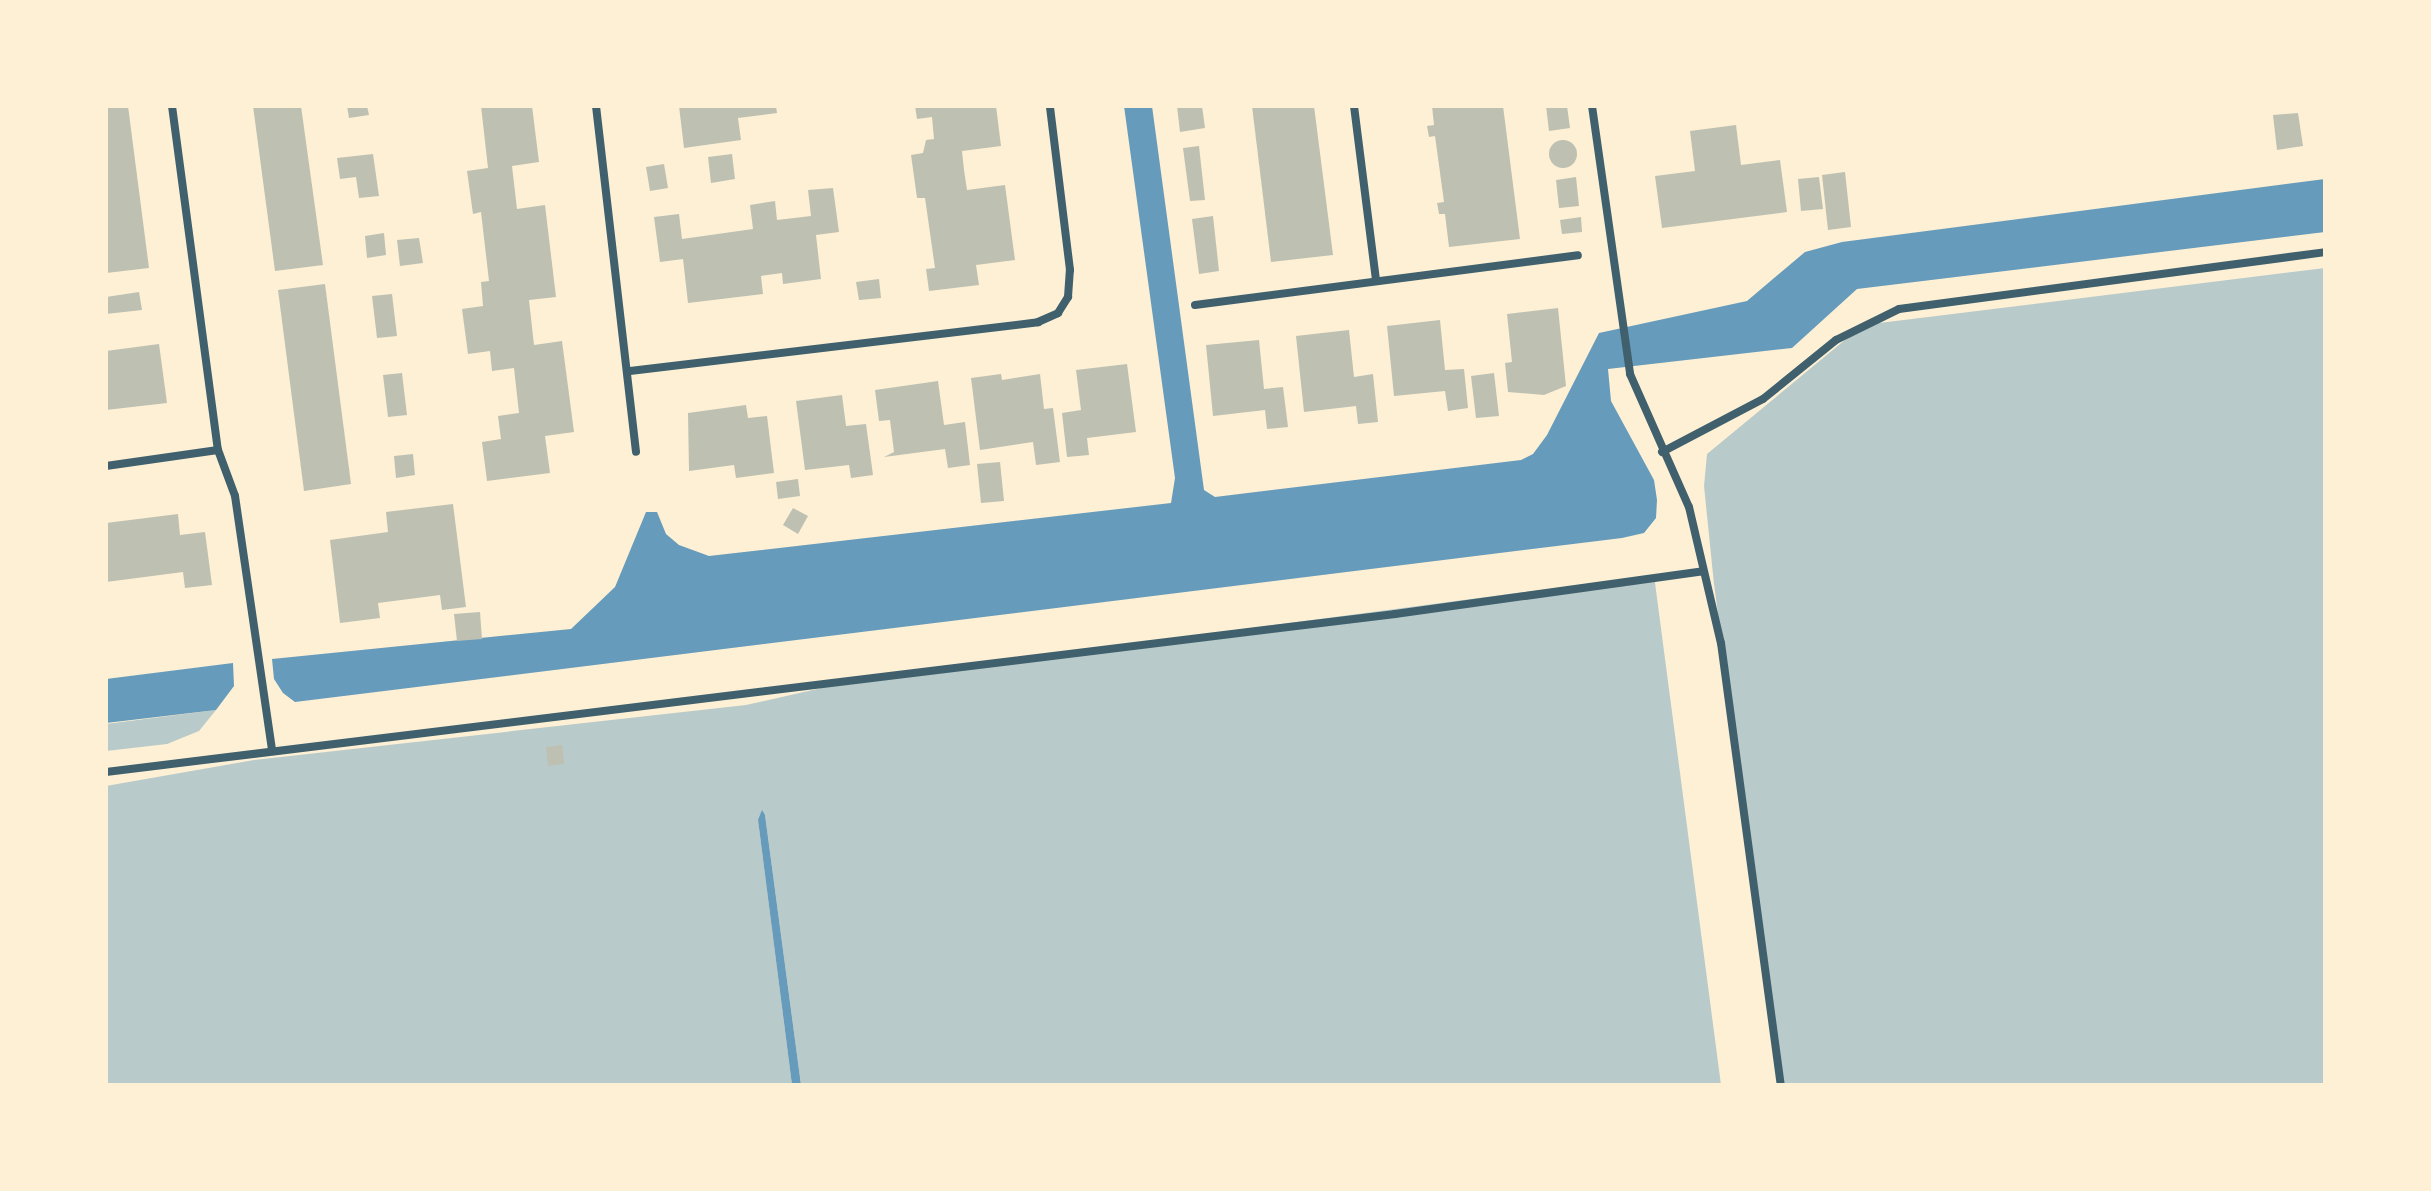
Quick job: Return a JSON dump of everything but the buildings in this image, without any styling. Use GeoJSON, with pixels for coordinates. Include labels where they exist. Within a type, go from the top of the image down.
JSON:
{"type":"FeatureCollection","features":[{"type":"Feature","properties":{"kind":"street"},"geometry":{"type":"LineString","coordinates":[[172,106],[218,450],[235,496],[272,749]]}},
{"type":"Feature","properties":{"kind":"street"},"geometry":{"type":"LineString","coordinates":[[596,106],[630,371],[636,452]]}},
{"type":"Feature","properties":{"kind":"street"},"geometry":{"type":"LineString","coordinates":[[630,371],[1038,322],[1058,313],[1068,297],[1070,270],[1050,106]]}},
{"type":"Feature","properties":{"kind":"street"},"geometry":{"type":"LineString","coordinates":[[1354,106],[1376,281]]}},
{"type":"Feature","properties":{"kind":"street"},"geometry":{"type":"LineString","coordinates":[[1592,106],[1630,374],[1689,507],[1721,643],[1781,1085]]}},
{"type":"Feature","properties":{"kind":"street"},"geometry":{"type":"LineString","coordinates":[[1662,452],[1763,399],[1836,340],[1899,309],[2325,252]]}},
{"type":"Feature","properties":{"kind":"street"},"geometry":{"type":"LineString","coordinates":[[1195,305],[1578,255]]}},
{"type":"Feature","properties":{"kind":"street"},"geometry":{"type":"LineString","coordinates":[[106,466],[218,450]]}},
{"type":"Feature","properties":{"kind":"street"},"geometry":{"type":"LineString","coordinates":[[106,772],[272,749],[1379,616],[1703,571]]}},
{"type":"Feature","properties":{"kind":"shaded area"},"geometry":{"type":"Polygon","coordinates":[[[2325,268],[2325,1085],[1782,1085],[1714,584],[1704,486],[1707,454],[1863,325],[2325,268]]]}},
{"type":"Feature","properties":{"kind":"shaded area"},"geometry":{"type":"Polygon","coordinates":[[[1654,575],[1721,1085],[801,1085],[765,815],[758,820],[792,1085],[106,1085],[106,786],[254,760],[746,705],[857,680],[1654,575]]]}},
{"type":"Feature","properties":{"kind":"shaded area"},"geometry":{"type":"Polygon","coordinates":[[[216,710],[199,731],[167,744],[106,751],[106,724],[216,710]]]}},
{"type":"Feature","properties":{"kind":"water"},"geometry":{"type":"Polygon","coordinates":[[[1124,106],[1152,106],[1204,490],[1215,497],[1521,460],[1533,454],[1547,435],[1599,333],[1747,301],[1805,252],[1842,242],[2325,179],[2325,232],[1857,289],[1792,348],[1608,369],[1611,401],[1654,480],[1657,500],[1656,518],[1644,533],[1622,538],[295,702],[283,693],[274,679],[272,659],[571,629],[615,587],[646,512],[657,512],[666,534],[679,545],[709,556],[1171,503],[1175,478],[1124,106]]]}},
{"type":"Feature","properties":{"kind":"water"},"geometry":{"type":"Polygon","coordinates":[[[233,663],[234,686],[216,710],[106,723],[106,679],[233,663]]]}},
{"type":"Feature","properties":{"kind":"water"},"geometry":{"type":"Polygon","coordinates":[[[762,810],[801,1085],[792,1085],[758,820],[762,810]]]}}]}
